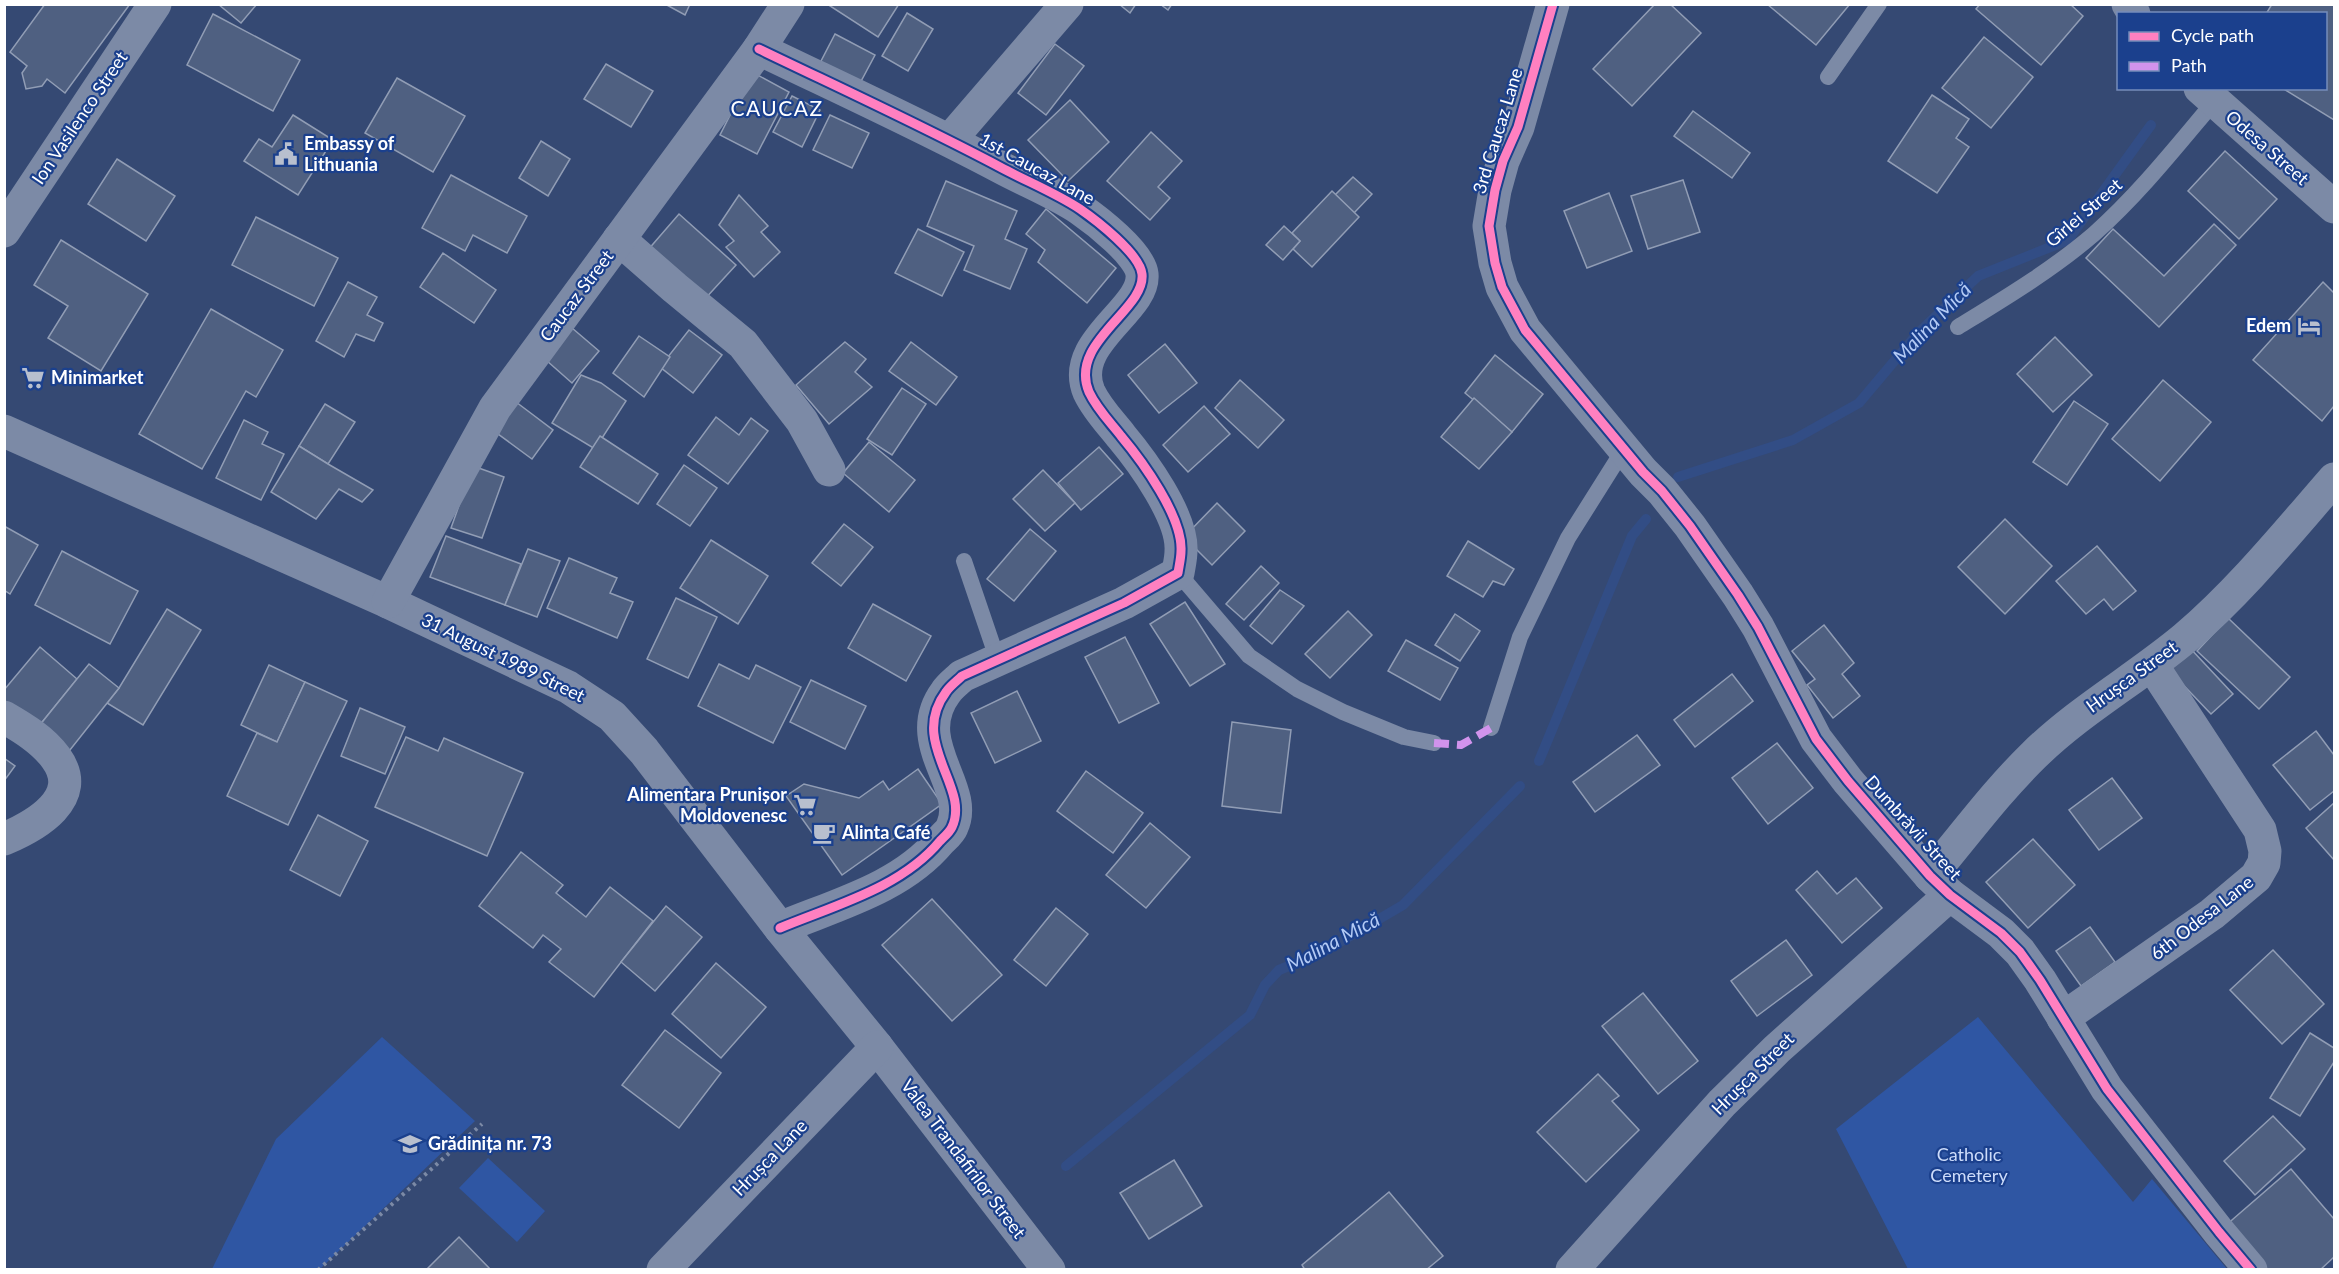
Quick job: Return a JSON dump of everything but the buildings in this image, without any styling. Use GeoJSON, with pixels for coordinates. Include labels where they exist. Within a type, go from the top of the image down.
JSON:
{"type":"FeatureCollection","features":[{"type":"Feature","properties":{"kind":"street","name":"Ion Vasilenco Street"},"geometry":{"type":"LineString","coordinates":[[4,231],[155,4]]}},
{"type":"Feature","properties":{"kind":"street","name":"Caucaz Street"},"geometry":{"type":"LineString","coordinates":[[388,602],[495,408],[759,49],[788,4]]}},
{"type":"Feature","properties":{"kind":"street"},"geometry":{"type":"LineString","coordinates":[[950,140],[1067,4]]}},
{"type":"Feature","properties":{"kind":"street","name":"3rd Caucaz Lane"},"geometry":{"type":"LineString","coordinates":[[1553,4],[1518,127],[1503,161],[1496,190],[1489,226],[1495,263],[1502,286],[1525,330],[1634,460]]}},
{"type":"Feature","properties":{"kind":"street","name":"1st Caucaz Lane"},"geometry":{"type":"LineString","coordinates":[[759,49],[950,140],[1079,208],[1109,231],[1139,267],[1142,273],[1141,285],[1094,348],[1087,363],[1086,378],[1088,390],[1094,400],[1142,461],[1178,528],[1182,549],[1178,573]]}},
{"type":"Feature","properties":{"kind":"street","name":"Odesa Street"},"geometry":{"type":"LineString","coordinates":[[2207,95],[2334,207]]}},
{"type":"Feature","properties":{"kind":"street"},"geometry":{"type":"LineString","coordinates":[[619,239],[743,344],[802,421],[829,470]]}},
{"type":"Feature","properties":{"kind":"street","name":"31 August 1989 Street"},"geometry":{"type":"LineString","coordinates":[[4,431],[388,602],[568,687],[612,716],[644,751],[780,928],[877,1047]]}},
{"type":"Feature","properties":{"kind":"street","name":"Dumbrăvii Street"},"geometry":{"type":"LineString","coordinates":[[1634,460],[1690,526],[1738,595],[1758,627],[1816,739],[1848,781],[1940,885],[2001,933],[2020,952],[2107,1089],[2143,1137],[2251,1269]]}},
{"type":"Feature","properties":{"kind":"street","name":"Hrușca Street"},"geometry":{"type":"LineString","coordinates":[[1572,1269],[1746,1080],[1940,885],[2033,755],[2072,721],[2151,665],[2186,636],[2223,601],[2334,479]]}},
{"type":"Feature","properties":{"kind":"street"},"geometry":{"type":"LineString","coordinates":[[780,928],[881,886],[912,867],[936,846],[952,827],[957,804],[938,757],[934,738],[934,718],[945,693],[962,676],[1124,603],[1178,573]]}},
{"type":"Feature","properties":{"kind":"street","name":"6th Odesa Lane"},"geometry":{"type":"LineString","coordinates":[[2063,1018],[2212,914],[2256,878],[2264,863],[2265,851],[2260,830],[2151,665]]}},
{"type":"Feature","properties":{"kind":"street"},"geometry":{"type":"LineString","coordinates":[[4,717],[34,736],[57,759],[62,771],[64,786],[60,799],[40,821],[4,839]]}},
{"type":"Feature","properties":{"kind":"street","name":"Hrușca Lane"},"geometry":{"type":"LineString","coordinates":[[663,1269],[877,1047]]}},
{"type":"Feature","properties":{"kind":"street","name":"Valea Trandafirilor Street"},"geometry":{"type":"LineString","coordinates":[[877,1047],[1049,1269]]}},
{"type":"Feature","properties":{"kind":"lane"},"geometry":{"type":"LineString","coordinates":[[1828,77],[1879,4]]}},
{"type":"Feature","properties":{"kind":"lane","name":"Gîrlei Street"},"geometry":{"type":"LineString","coordinates":[[1958,327],[2037,278],[2093,234],[2140,190],[2207,95]]}},
{"type":"Feature","properties":{"kind":"lane"},"geometry":{"type":"LineString","coordinates":[[1491,728],[1520,638],[1568,538],[1634,460]]}},
{"type":"Feature","properties":{"kind":"lane"},"geometry":{"type":"LineString","coordinates":[[964,561],[998,661]]}},
{"type":"Feature","properties":{"kind":"lane"},"geometry":{"type":"LineString","coordinates":[[1178,573],[1250,657],[1297,689],[1343,712],[1404,737],[1434,742]]}},
{"type":"Feature","properties":{"kind":"path"},"geometry":{"type":"LineString","coordinates":[[318,1269],[482,1124]]}},
{"type":"Feature","properties":{"kind":"green space","name":"Catholic Cemetery"},"geometry":{"type":"Polygon","coordinates":[[[1978,1017],[2133,1202],[2152,1179],[2227,1269],[1908,1269],[1836,1129],[1978,1017]]]}},
{"type":"Feature","properties":{"kind":"green space"},"geometry":{"type":"Polygon","coordinates":[[[382,1037],[475,1121],[320,1269],[212,1269],[276,1139],[382,1037]]]}},
{"type":"Feature","properties":{"kind":"green space"},"geometry":{"type":"Polygon","coordinates":[[[488,1158],[545,1211],[517,1242],[459,1188],[488,1158]]]}},
{"type":"Feature","properties":{"kind":"waterway","name":"Malina Mică"},"geometry":{"type":"LineString","coordinates":[[1678,477],[1793,440],[1859,403],[1918,333],[1978,276],[2068,240],[2151,125]]}},
{"type":"Feature","properties":{"kind":"waterway","name":"Malina Mică"},"geometry":{"type":"LineString","coordinates":[[1539,761],[1632,536],[1646,519]]}},
{"type":"Feature","properties":{"kind":"waterway","name":"Malina Mică"},"geometry":{"type":"LineString","coordinates":[[1066,1166],[1250,1015],[1265,985],[1279,970],[1323,952],[1403,905],[1520,786]]}},
{"type":"Feature","properties":{"kind":"marked path"},"geometry":{"type":"LineString","coordinates":[[1434,743],[1461,745],[1491,728]]}},
{"type":"Feature","properties":{"kind":"cycle path"},"geometry":{"type":"LineString","coordinates":[[1553,4],[1518,127],[1503,161],[1489,226],[1495,263],[1502,287],[1525,330],[1690,526],[1758,627],[1816,739],[1848,781],[1930,876],[1950,895],[2001,933],[2020,952],[2040,980],[2107,1089],[2251,1270]]}},
{"type":"Feature","properties":{"kind":"cycle path"},"geometry":{"type":"LineString","coordinates":[[759,49],[910,121],[1061,198],[1096,221],[1134,257],[1142,274],[1140,287],[1132,301],[1098,342],[1089,358],[1085,374],[1089,392],[1096,404],[1140,460],[1160,490],[1175,522],[1180,537],[1181,551],[1178,573],[1124,603],[962,676],[946,692],[936,711],[934,729],[936,747],[954,796],[956,812],[950,831],[924,857],[887,883],[845,903],[780,928]]}},
{"type":"Feature","properties":{"kind":"place","name":"Embassy of Lithuania"},"geometry":{"type":"Point","coordinates":[286,154]}},
{"type":"Feature","properties":{"kind":"place","name":"Edem"},"geometry":{"type":"Point","coordinates":[2309,326]}},
{"type":"Feature","properties":{"kind":"place","name":"Minimarket"},"geometry":{"type":"Point","coordinates":[33,378]}},
{"type":"Feature","properties":{"kind":"place","name":"Alimentara Prunișor Moldovenesc"},"geometry":{"type":"Point","coordinates":[805,805]}},
{"type":"Feature","properties":{"kind":"place","name":"Alinta Café"},"geometry":{"type":"Point","coordinates":[824,833]}},
{"type":"Feature","properties":{"kind":"place","name":"Grădinița nr. 73"},"geometry":{"type":"Point","coordinates":[410,1144]}},
{"type":"Feature","properties":{"kind":"district","name":"CAUCAZ"},"geometry":{"type":"Point","coordinates":[777,109]}}]}
